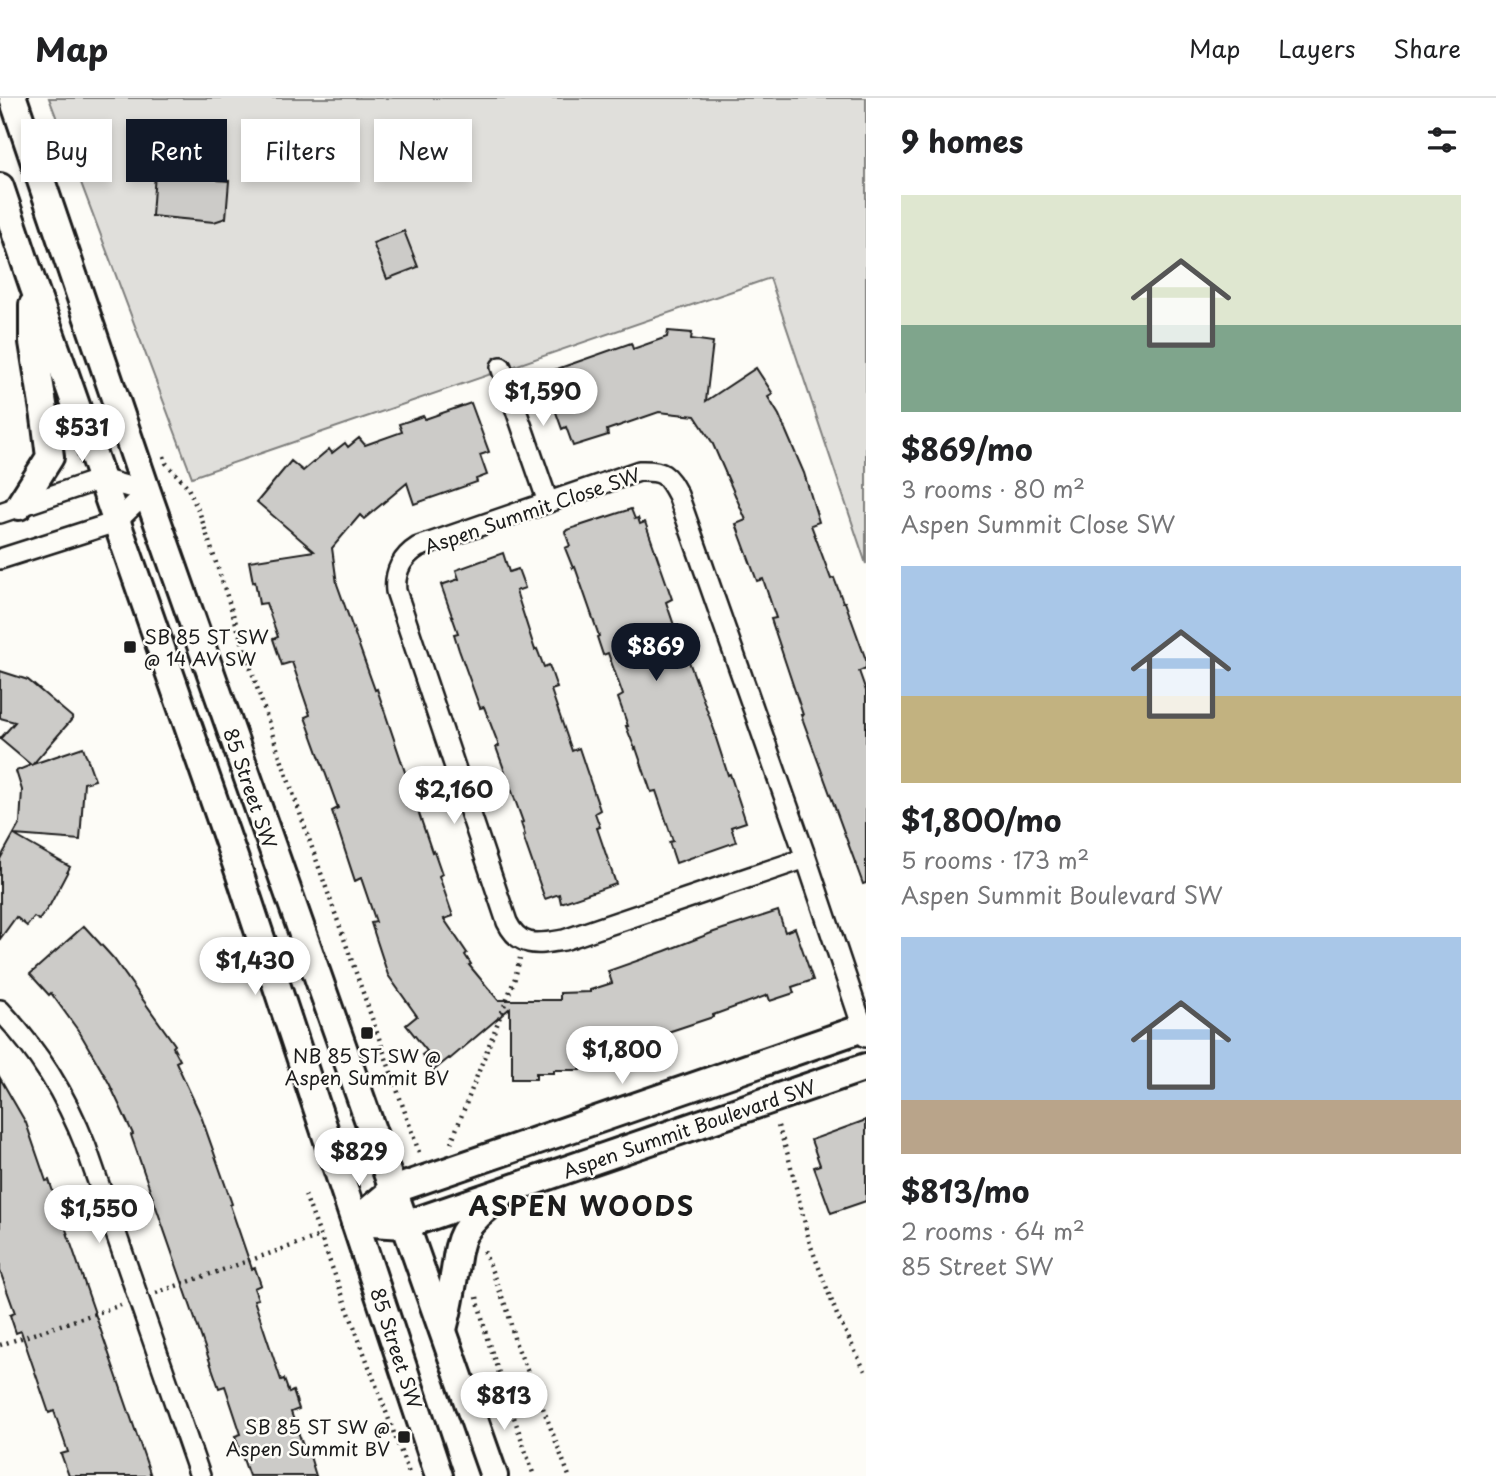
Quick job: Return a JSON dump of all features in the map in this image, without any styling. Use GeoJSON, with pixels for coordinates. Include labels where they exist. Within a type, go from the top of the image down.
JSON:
{"type":"FeatureCollection","features":[{"type":"Feature","properties":{"kind":"main road","name":"85 Street SW"},"geometry":{"type":"LineString","coordinates":[[13,98],[146,492],[494,1476]]}},
{"type":"Feature","properties":{"kind":"main road","name":"85 Street SW"},"geometry":{"type":"LineString","coordinates":[[0,187],[236,863],[439,1476]]}},
{"type":"Feature","properties":{"kind":"main road"},"geometry":{"type":"LineString","coordinates":[[10,510],[50,457],[33,342],[33,285]]}},
{"type":"Feature","properties":{"kind":"main road","name":"Aspen Summit Boulevard SW"},"geometry":{"type":"LineString","coordinates":[[355,1222],[393,1190],[865,1030]]}},
{"type":"Feature","properties":{"kind":"main road","name":"Aspen Summit Boulevard SW"},"geometry":{"type":"LineString","coordinates":[[355,1222],[405,1225],[866,1067]]}},
{"type":"Feature","properties":{"kind":"main road"},"geometry":{"type":"LineString","coordinates":[[443,1329],[459,1246],[464,1235],[487,1207],[521,1186]]}},
{"type":"Feature","properties":{"kind":"street"},"geometry":{"type":"LineString","coordinates":[[501,367],[548,502]]}},
{"type":"Feature","properties":{"kind":"street","name":"Aspen Summit Close SW"},"geometry":{"type":"LineString","coordinates":[[524,941],[512,933],[507,922],[401,604],[396,575],[404,559],[418,547],[639,471],[654,470],[671,481],[678,495],[865,1030]]}},
{"type":"Feature","properties":{"kind":"street"},"geometry":{"type":"LineString","coordinates":[[0,559],[116,522],[146,492],[101,479],[10,510]]}},
{"type":"Feature","properties":{"kind":"street"},"geometry":{"type":"LineString","coordinates":[[524,941],[541,944],[564,940],[806,858]]}},
{"type":"Feature","properties":{"kind":"street"},"geometry":{"type":"LineString","coordinates":[[0,1010],[39,1056],[73,1114],[200,1476]]}},
{"type":"Feature","properties":{"kind":"path"},"geometry":{"type":"LineString","coordinates":[[187,485],[200,514],[276,745],[426,1179]]}},
{"type":"Feature","properties":{"kind":"path"},"geometry":{"type":"LineString","coordinates":[[451,1144],[515,978],[524,941]]}},
{"type":"Feature","properties":{"kind":"path"},"geometry":{"type":"LineString","coordinates":[[778,1126],[810,1244],[837,1315],[866,1373]]}},
{"type":"Feature","properties":{"kind":"path"},"geometry":{"type":"LineString","coordinates":[[305,1195],[410,1476]]}},
{"type":"Feature","properties":{"kind":"path"},"geometry":{"type":"LineString","coordinates":[[255,1259],[320,1236]]}},
{"type":"Feature","properties":{"kind":"path"},"geometry":{"type":"LineString","coordinates":[[481,1243],[508,1312],[515,1342],[569,1476]]}},
{"type":"Feature","properties":{"kind":"path"},"geometry":{"type":"LineString","coordinates":[[477,1292],[486,1338],[534,1476]]}},
{"type":"Feature","properties":{"kind":"shaded area"},"geometry":{"type":"Polygon","coordinates":[[[49,98],[866,98],[866,564],[770,278],[192,477],[81,182],[112,182],[112,119],[57,119],[49,98]]]}},
{"type":"Feature","properties":{"kind":"building"},"geometry":{"type":"Polygon","coordinates":[[[229,181],[226,218],[214,222],[152,216],[154,182],[229,181]]]}},
{"type":"Feature","properties":{"kind":"building"},"geometry":{"type":"Polygon","coordinates":[[[404,231],[418,267],[387,279],[373,243],[404,231]]]}},
{"type":"Feature","properties":{"kind":"building"},"geometry":{"type":"Polygon","coordinates":[[[668,331],[692,333],[691,339],[713,342],[706,401],[756,368],[773,394],[768,397],[779,415],[804,473],[819,522],[811,525],[831,579],[834,578],[845,602],[866,660],[866,668],[859,671],[866,691],[866,883],[863,884],[801,715],[771,619],[776,618],[763,579],[757,581],[736,524],[746,520],[712,442],[695,416],[659,412],[607,430],[608,435],[573,446],[566,427],[562,429],[543,374],[631,343],[633,349],[667,337],[668,331]]]}},
{"type":"Feature","properties":{"kind":"building"},"geometry":{"type":"Polygon","coordinates":[[[471,403],[489,452],[480,455],[487,475],[476,479],[477,482],[414,504],[407,483],[364,519],[360,515],[332,548],[337,584],[442,874],[439,876],[453,916],[444,919],[467,953],[465,955],[471,964],[469,965],[498,1000],[560,1000],[560,993],[590,992],[612,983],[608,971],[778,911],[785,932],[795,928],[813,980],[792,987],[794,993],[770,1001],[768,995],[668,1032],[669,1036],[644,1044],[641,1036],[612,1046],[612,1055],[597,1055],[597,1061],[581,1062],[581,1070],[536,1073],[536,1079],[512,1079],[510,1008],[434,1070],[422,1055],[427,1051],[406,1025],[417,1016],[388,975],[371,923],[376,922],[361,878],[355,881],[332,811],[338,808],[305,717],[310,715],[292,662],[282,665],[273,639],[278,637],[266,603],[259,604],[249,561],[314,551],[257,502],[291,461],[303,471],[329,449],[332,453],[345,443],[348,447],[359,438],[365,445],[402,432],[399,424],[423,416],[425,419],[471,403]]]}},
{"type":"Feature","properties":{"kind":"building"},"geometry":{"type":"Polygon","coordinates":[[[631,509],[640,524],[645,522],[672,599],[666,602],[746,822],[731,827],[736,842],[676,863],[669,842],[673,841],[656,791],[651,792],[626,726],[618,698],[623,695],[608,653],[603,655],[575,567],[573,568],[565,548],[570,546],[565,532],[567,530],[631,509]]]}},
{"type":"Feature","properties":{"kind":"building"},"geometry":{"type":"Polygon","coordinates":[[[503,553],[509,572],[518,569],[525,588],[516,591],[535,650],[537,649],[544,667],[549,665],[557,688],[551,690],[572,751],[579,748],[600,810],[595,813],[600,827],[597,828],[616,884],[561,903],[559,894],[545,899],[523,836],[523,822],[496,747],[499,746],[484,707],[480,708],[459,650],[454,634],[458,633],[441,585],[459,579],[456,570],[503,553]]]}},
{"type":"Feature","properties":{"kind":"building"},"geometry":{"type":"Polygon","coordinates":[[[0,671],[28,680],[73,718],[33,764],[83,747],[95,780],[84,783],[80,840],[14,835],[70,867],[39,920],[34,917],[27,926],[16,917],[0,939],[0,859],[20,823],[22,790],[16,771],[31,765],[0,739],[15,722],[0,718],[0,671]]]}},
{"type":"Feature","properties":{"kind":"building"},"geometry":{"type":"Polygon","coordinates":[[[84,926],[114,959],[175,1045],[173,1047],[180,1060],[176,1062],[201,1116],[252,1269],[255,1268],[261,1285],[254,1288],[258,1299],[254,1300],[281,1380],[284,1379],[289,1393],[293,1391],[299,1409],[291,1412],[316,1476],[249,1476],[235,1436],[241,1434],[225,1386],[219,1388],[131,1135],[133,1134],[109,1083],[80,1033],[51,993],[49,995],[30,974],[84,926]]]}},
{"type":"Feature","properties":{"kind":"building"},"geometry":{"type":"Polygon","coordinates":[[[0,1078],[26,1123],[46,1181],[49,1180],[151,1476],[69,1476],[61,1454],[68,1452],[54,1411],[49,1413],[21,1331],[16,1333],[10,1315],[15,1313],[0,1271],[0,1078]]]}},
{"type":"Feature","properties":{"kind":"building"},"geometry":{"type":"Polygon","coordinates":[[[866,1120],[866,1201],[831,1213],[814,1167],[820,1165],[811,1140],[866,1120]]]}},
{"type":"Feature","properties":{"kind":"place","name":"SB 85 ST SW @ 14 AV SW"},"geometry":{"type":"Point","coordinates":[130,647]}},
{"type":"Feature","properties":{"kind":"place","name":"NB 85 ST SW @ Aspen Summit BV"},"geometry":{"type":"Point","coordinates":[367,1033]}},
{"type":"Feature","properties":{"kind":"place","name":"SB 85 ST SW @ Aspen Summit BV"},"geometry":{"type":"Point","coordinates":[404,1437]}},
{"type":"Feature","properties":{"kind":"district","name":"ASPEN WOODS"},"geometry":{"type":"Point","coordinates":[582,1205]}}]}
